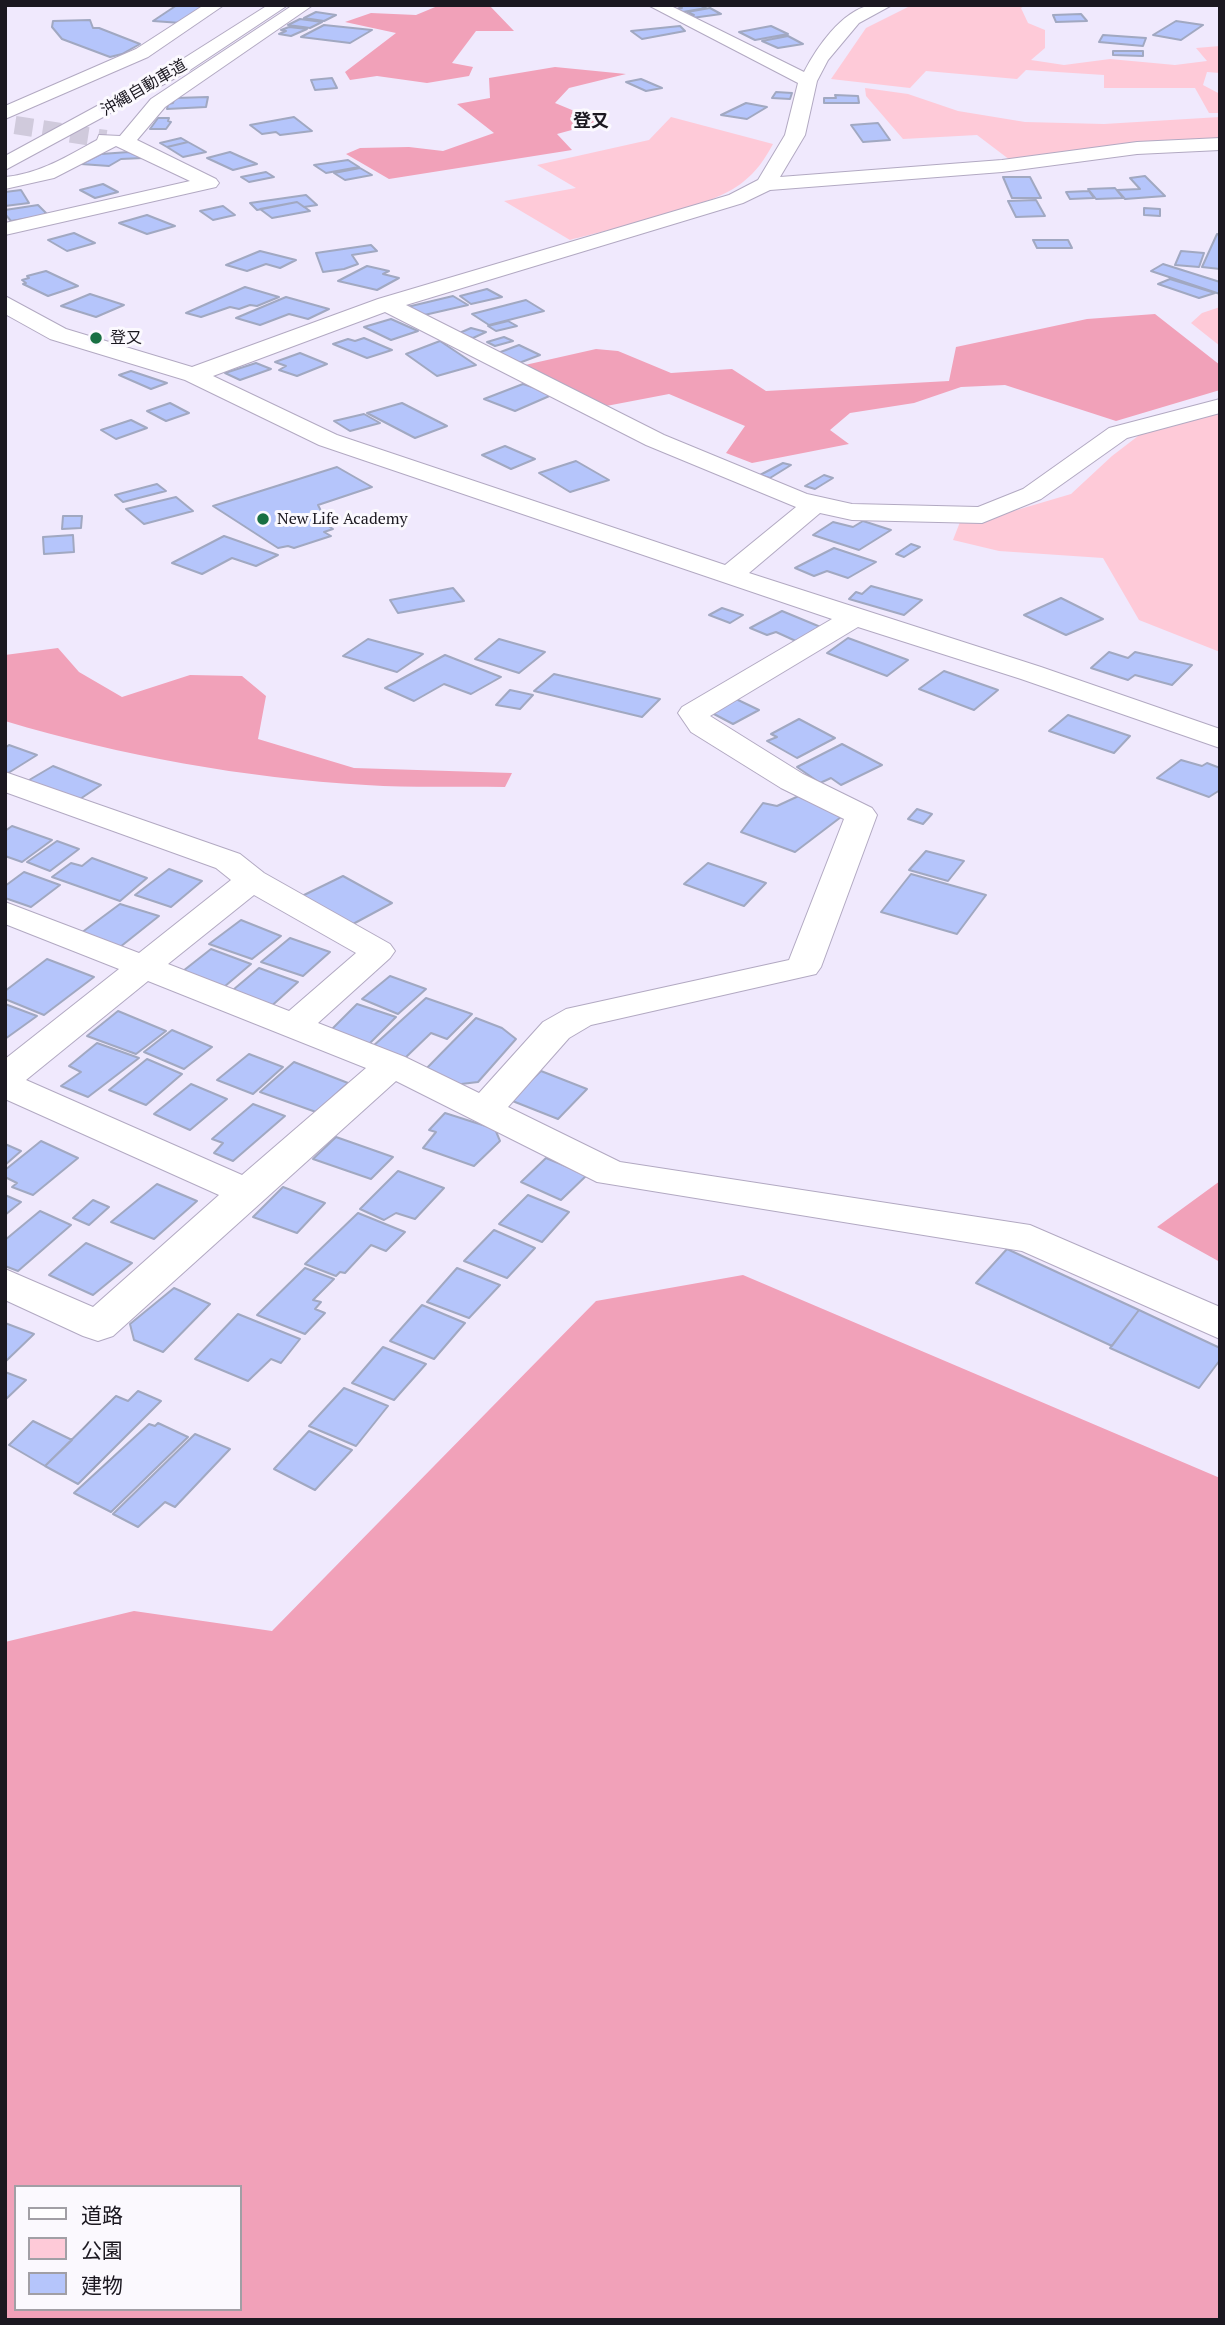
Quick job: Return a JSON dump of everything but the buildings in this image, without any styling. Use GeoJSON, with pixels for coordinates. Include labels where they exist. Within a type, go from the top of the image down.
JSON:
{"type":"FeatureCollection","features":[{"type":"Feature","properties":{"kind":"main road"},"geometry":{"type":"LineString","coordinates":[[9,121],[142,53],[216,5]]}},
{"type":"Feature","properties":{"kind":"main road","name":"沖縄自動車道"},"geometry":{"type":"LineString","coordinates":[[5,164],[184,66],[280,5]]}},
{"type":"Feature","properties":{"kind":"main road"},"geometry":{"type":"LineString","coordinates":[[5,183],[18,183],[45,173],[115,140],[158,103],[305,5]]}},
{"type":"Feature","properties":{"kind":"main road"},"geometry":{"type":"LineString","coordinates":[[656,5],[808,81]]}},
{"type":"Feature","properties":{"kind":"main road"},"geometry":{"type":"LineString","coordinates":[[766,184],[795,135],[808,81],[820,58],[853,19],[884,5]]}},
{"type":"Feature","properties":{"kind":"main road","name":"沖縄自動車道"},"geometry":{"type":"LineString","coordinates":[[5,144],[137,72],[236,11]]}},
{"type":"Feature","properties":{"kind":"main road"},"geometry":{"type":"LineString","coordinates":[[5,229],[209,183],[115,140]]}},
{"type":"Feature","properties":{"kind":"main road"},"geometry":{"type":"LineString","coordinates":[[192,375],[386,304],[736,199],[766,184],[1002,166],[1137,148],[1220,144]]}},
{"type":"Feature","properties":{"kind":"main road"},"geometry":{"type":"LineString","coordinates":[[5,303],[20,315],[58,334],[192,375],[354,449],[1031,673],[1220,739]]}},
{"type":"Feature","properties":{"kind":"main road"},"geometry":{"type":"LineString","coordinates":[[386,304],[654,440],[815,504],[852,512],[982,515],[1032,494],[1118,433],[1220,406]]}},
{"type":"Feature","properties":{"kind":"main road"},"geometry":{"type":"LineString","coordinates":[[732,574],[815,504]]}},
{"type":"Feature","properties":{"kind":"main road"},"geometry":{"type":"LineString","coordinates":[[484,1111],[556,1030],[579,1017],[804,967],[861,815],[792,782],[702,726],[693,713],[857,616]]}},
{"type":"Feature","properties":{"kind":"main road"},"geometry":{"type":"LineString","coordinates":[[5,781],[228,861],[253,880],[378,951],[295,1025]]}},
{"type":"Feature","properties":{"kind":"main road"},"geometry":{"type":"LineString","coordinates":[[5,1078],[253,880]]}},
{"type":"Feature","properties":{"kind":"main road"},"geometry":{"type":"LineString","coordinates":[[5,912],[392,1065],[611,1173],[1030,1239],[1220,1324]]}},
{"type":"Feature","properties":{"kind":"main road"},"geometry":{"type":"LineString","coordinates":[[5,1283],[98,1326],[392,1065]]}},
{"type":"Feature","properties":{"kind":"main road"},"geometry":{"type":"LineString","coordinates":[[5,1085],[247,1192]]}},
{"type":"Feature","properties":{"kind":"green space"},"geometry":{"type":"Polygon","coordinates":[[[912,5],[1026,5],[1021,8],[1028,23],[1045,30],[1045,48],[1031,60],[1064,65],[1110,59],[1175,65],[1207,61],[1196,48],[1220,46],[1220,73],[1207,72],[1203,85],[1220,94],[1220,113],[1209,113],[1195,88],[1104,88],[1104,75],[1026,70],[1017,79],[926,71],[910,88],[831,79],[866,28],[912,5]]]}},
{"type":"Feature","properties":{"kind":"green space"},"geometry":{"type":"Polygon","coordinates":[[[865,88],[908,94],[958,111],[1025,122],[1104,124],[1220,117],[1220,138],[1166,140],[1010,160],[977,135],[903,139],[866,96],[865,88]]]}},
{"type":"Feature","properties":{"kind":"green space"},"geometry":{"type":"Polygon","coordinates":[[[671,117],[773,144],[752,174],[743,182],[709,200],[686,209],[570,240],[504,201],[576,188],[537,165],[649,140],[671,117]]]}},
{"type":"Feature","properties":{"kind":"green space"},"geometry":{"type":"Polygon","coordinates":[[[1220,307],[1220,346],[1191,323],[1202,313],[1220,307]]]}},
{"type":"Feature","properties":{"kind":"green space"},"geometry":{"type":"Polygon","coordinates":[[[1220,401],[1220,652],[1139,620],[1103,558],[999,551],[953,540],[960,522],[993,517],[1071,494],[1112,456],[1155,423],[1220,401]]]}},
{"type":"Feature","properties":{"kind":"shaded area"},"geometry":{"type":"Polygon","coordinates":[[[440,5],[489,5],[514,31],[476,31],[452,63],[473,67],[469,76],[427,83],[377,76],[350,80],[345,72],[396,33],[345,22],[371,13],[416,15],[440,5]]]}},
{"type":"Feature","properties":{"kind":"shaded area"},"geometry":{"type":"Polygon","coordinates":[[[555,67],[626,74],[569,88],[555,103],[601,122],[557,134],[572,150],[389,179],[346,154],[360,148],[409,147],[443,151],[494,133],[457,104],[490,98],[489,78],[555,67]]]}},
{"type":"Feature","properties":{"kind":"shaded area"},"geometry":{"type":"Polygon","coordinates":[[[1155,314],[1220,365],[1220,390],[1116,421],[1005,385],[961,387],[914,403],[850,413],[830,430],[849,444],[752,463],[726,453],[745,426],[669,394],[601,407],[525,365],[596,349],[618,351],[671,373],[732,369],[766,391],[949,381],[956,347],[1087,319],[1155,314]]]}},
{"type":"Feature","properties":{"kind":"shaded area"},"geometry":{"type":"Polygon","coordinates":[[[58,648],[79,672],[122,697],[190,675],[242,676],[266,696],[258,739],[354,768],[512,773],[505,787],[320,782],[184,764],[94,745],[5,721],[5,655],[58,648]]]}},
{"type":"Feature","properties":{"kind":"shaded area"},"geometry":{"type":"Polygon","coordinates":[[[1220,1181],[1220,1262],[1157,1227],[1220,1181]]]}},
{"type":"Feature","properties":{"kind":"shaded area"},"geometry":{"type":"Polygon","coordinates":[[[743,1275],[1220,1478],[1220,2320],[5,2320],[5,1642],[134,1611],[272,1631],[596,1301],[743,1275]]]}},
{"type":"Feature","properties":{"kind":"tunnel"},"geometry":{"type":"LineString","coordinates":[[15,125],[106,139]]}},
{"type":"Feature","properties":{"kind":"place","name":"登又"},"geometry":{"type":"Point","coordinates":[96,338]}},
{"type":"Feature","properties":{"kind":"place","name":"New Life Academy"},"geometry":{"type":"Point","coordinates":[263,519]}},
{"type":"Feature","properties":{"kind":"district","name":"登又"},"geometry":{"type":"Point","coordinates":[591,122]}}]}
